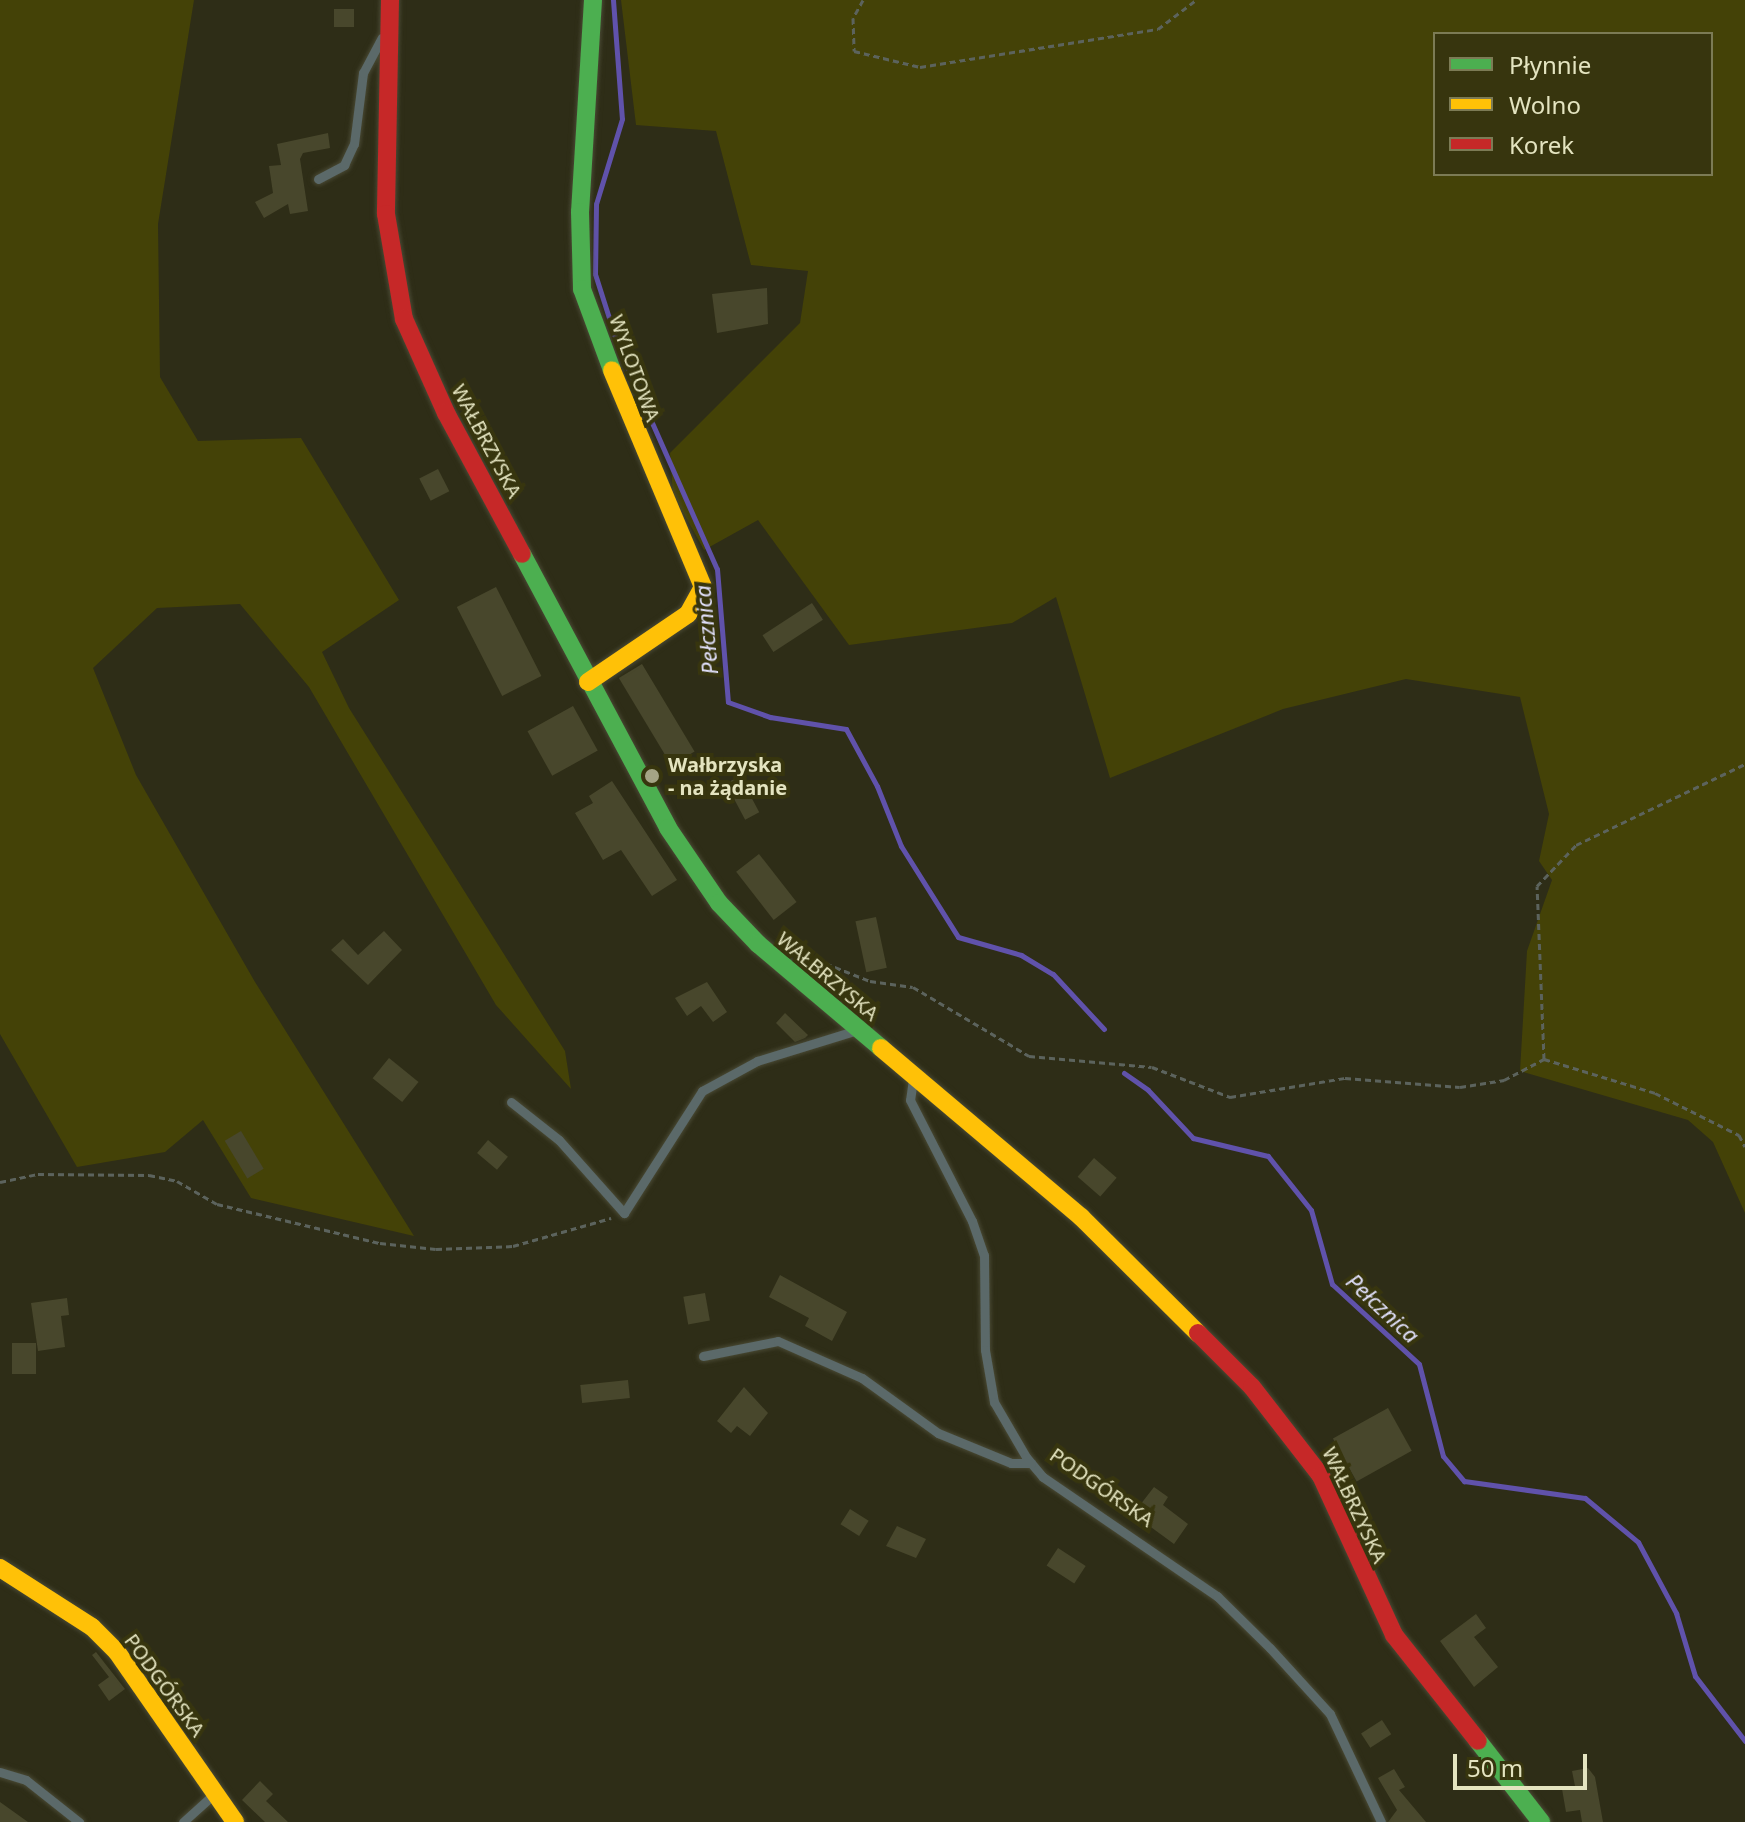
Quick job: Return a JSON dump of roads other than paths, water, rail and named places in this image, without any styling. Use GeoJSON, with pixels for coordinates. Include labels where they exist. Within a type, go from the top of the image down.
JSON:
{"type":"FeatureCollection","features":[{"type":"Feature","properties":{"kind":"main road","name":"WAŁBRZYSKA"},"geometry":{"type":"LineString","coordinates":[[390,0],[386,214],[395,292],[446,413],[668,828],[719,903],[758,944],[1081,1217],[1252,1387],[1321,1476],[1394,1635],[1541,1822]]}},
{"type":"Feature","properties":{"kind":"main road","name":"WYLOTOWA"},"geometry":{"type":"LineString","coordinates":[[588,682],[688,614],[703,587],[632,424],[582,289],[580,212],[593,0]]}},
{"type":"Feature","properties":{"kind":"main road","name":"PODGÓRSKA"},"geometry":{"type":"LineString","coordinates":[[0,1568],[92,1627],[117,1652],[235,1822]]}},
{"type":"Feature","properties":{"kind":"lane"},"geometry":{"type":"LineString","coordinates":[[318,179],[344,165],[354,144],[363,73],[390,25]]}},
{"type":"Feature","properties":{"kind":"lane"},"geometry":{"type":"LineString","coordinates":[[511,1102],[559,1140],[624,1213],[702,1091],[757,1061],[857,1029]]}},
{"type":"Feature","properties":{"kind":"lane","name":"PODGÓRSKA"},"geometry":{"type":"LineString","coordinates":[[913,1076],[910,1100],[972,1221],[984,1255],[985,1350],[994,1402],[1031,1463],[1043,1477],[1217,1596],[1270,1648],[1330,1714],[1381,1822]]}},
{"type":"Feature","properties":{"kind":"lane"},"geometry":{"type":"LineString","coordinates":[[703,1356],[778,1341],[862,1378],[938,1433],[1011,1463],[1031,1463]]}},
{"type":"Feature","properties":{"kind":"lane"},"geometry":{"type":"LineString","coordinates":[[0,1772],[26,1780],[79,1822]]}},
{"type":"Feature","properties":{"kind":"lane"},"geometry":{"type":"LineString","coordinates":[[183,1822],[214,1794]]}},
{"type":"Feature","properties":{"kind":"waterway","name":"Pełcznica"},"geometry":{"type":"LineString","coordinates":[[613,0],[622,119],[596,204],[595,274],[618,346],[717,569],[728,702],[770,717],[846,729],[877,786],[901,846],[958,937],[1021,955],[1053,974],[1104,1029]]}},
{"type":"Feature","properties":{"kind":"waterway","name":"Pełcznica"},"geometry":{"type":"LineString","coordinates":[[1124,1073],[1148,1090],[1193,1138],[1268,1156],[1311,1210],[1332,1284],[1419,1364],[1443,1456],[1464,1481],[1585,1498],[1638,1542],[1676,1613],[1695,1676],[1745,1741]]}},
{"type":"Feature","properties":{"kind":"place","name":"Wałbrzyska - na żądanie"},"geometry":{"type":"Point","coordinates":[652,776]}}]}
